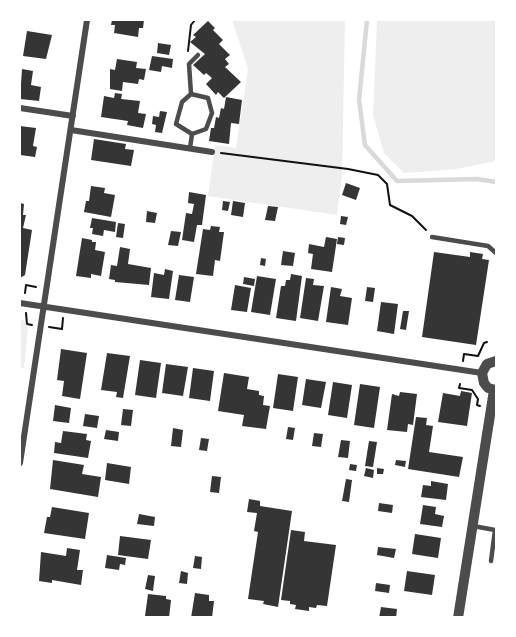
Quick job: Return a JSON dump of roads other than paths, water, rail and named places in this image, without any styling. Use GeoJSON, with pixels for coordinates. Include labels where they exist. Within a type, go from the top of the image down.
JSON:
{"type":"FeatureCollection","features":[{"type":"Feature","properties":{"kind":"street"},"geometry":{"type":"LineString","coordinates":[[20,463],[87,20]]}},
{"type":"Feature","properties":{"kind":"street"},"geometry":{"type":"LineString","coordinates":[[20,108],[73,117]]}},
{"type":"Feature","properties":{"kind":"street"},"geometry":{"type":"LineString","coordinates":[[71,130],[212,152]]}},
{"type":"Feature","properties":{"kind":"street"},"geometry":{"type":"LineString","coordinates":[[20,303],[482,373]]}},
{"type":"Feature","properties":{"kind":"street"},"geometry":{"type":"LineString","coordinates":[[458,618],[496,390],[488,388],[484,383],[482,373],[487,364],[496,361]]}},
{"type":"Feature","properties":{"kind":"lane"},"geometry":{"type":"LineString","coordinates":[[191,94],[189,64],[198,55]]}},
{"type":"Feature","properties":{"kind":"lane"},"geometry":{"type":"LineString","coordinates":[[191,94],[182,102],[176,124],[192,134]]}},
{"type":"Feature","properties":{"kind":"lane"},"geometry":{"type":"LineString","coordinates":[[191,94],[208,98],[212,113],[206,129],[192,134]]}},
{"type":"Feature","properties":{"kind":"lane"},"geometry":{"type":"LineString","coordinates":[[190,148],[192,134]]}},
{"type":"Feature","properties":{"kind":"lane"},"geometry":{"type":"LineString","coordinates":[[432,237],[488,246],[496,253]]}},
{"type":"Feature","properties":{"kind":"lane"},"geometry":{"type":"LineString","coordinates":[[473,526],[495,530],[491,561]]}},
{"type":"Feature","properties":{"kind":"waterway"},"geometry":{"type":"LineString","coordinates":[[367,20],[359,100],[365,145],[397,181],[477,179],[496,182]]}}]}
